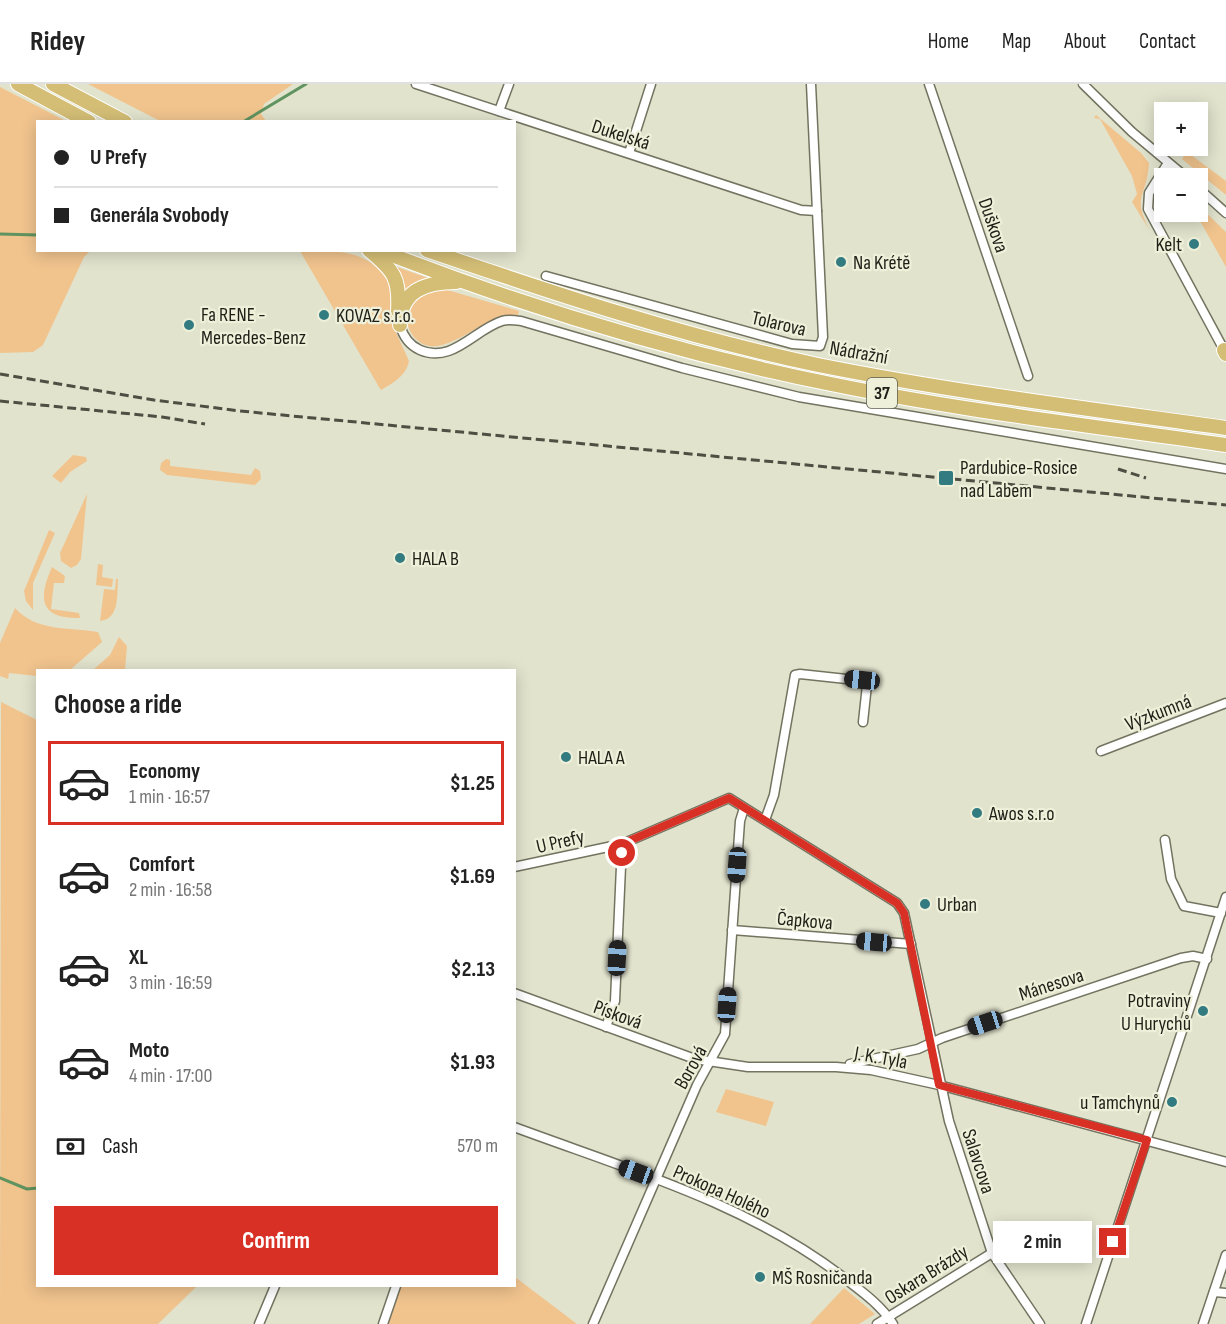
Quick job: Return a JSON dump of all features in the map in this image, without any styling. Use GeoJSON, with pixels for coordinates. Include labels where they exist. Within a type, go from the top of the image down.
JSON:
{"type":"FeatureCollection","features":[{"type":"Feature","properties":{"kind":"main road"},"geometry":{"type":"LineString","coordinates":[[18,84],[85,120]]}},
{"type":"Feature","properties":{"kind":"main road"},"geometry":{"type":"LineString","coordinates":[[53,84],[122,120]]}},
{"type":"Feature","properties":{"kind":"main road"},"geometry":{"type":"LineString","coordinates":[[371,252],[395,275],[399,287],[400,325]]}},
{"type":"Feature","properties":{"kind":"main road","name":"37"},"geometry":{"type":"LineString","coordinates":[[384,252],[464,282]]}},
{"type":"Feature","properties":{"kind":"main road","name":"Nádražní"},"geometry":{"type":"LineString","coordinates":[[433,252],[666,327],[818,365],[1226,428]]}},
{"type":"Feature","properties":{"kind":"main road"},"geometry":{"type":"LineString","coordinates":[[400,325],[405,302],[417,289],[435,283],[464,282]]}},
{"type":"Feature","properties":{"kind":"main road","name":"Nádražní"},"geometry":{"type":"LineString","coordinates":[[464,282],[675,347],[832,384],[1032,418],[1226,444]]}},
{"type":"Feature","properties":{"kind":"main road"},"geometry":{"type":"LineString","coordinates":[[1179,421],[1226,416]]}},
{"type":"Feature","properties":{"kind":"street","name":"Dukelská"},"geometry":{"type":"LineString","coordinates":[[416,84],[801,210],[817,211]]}},
{"type":"Feature","properties":{"kind":"street"},"geometry":{"type":"LineString","coordinates":[[499,111],[509,84]]}},
{"type":"Feature","properties":{"kind":"street"},"geometry":{"type":"LineString","coordinates":[[629,153],[651,84]]}},
{"type":"Feature","properties":{"kind":"street","name":"Tolarova"},"geometry":{"type":"LineString","coordinates":[[546,276],[792,344],[817,347],[822,344],[811,84]]}},
{"type":"Feature","properties":{"kind":"street","name":"Duškova"},"geometry":{"type":"LineString","coordinates":[[929,84],[1028,376]]}},
{"type":"Feature","properties":{"kind":"street"},"geometry":{"type":"LineString","coordinates":[[1083,84],[1174,168]]}},
{"type":"Feature","properties":{"kind":"street"},"geometry":{"type":"LineString","coordinates":[[1168,163],[1149,193],[1148,209],[1225,352]]}},
{"type":"Feature","properties":{"kind":"street"},"geometry":{"type":"LineString","coordinates":[[1208,197],[1226,213]]}},
{"type":"Feature","properties":{"kind":"street"},"geometry":{"type":"LineString","coordinates":[[400,325],[403,335],[414,347],[438,354],[453,350],[501,322],[520,321],[682,368],[799,397],[1226,469]]}},
{"type":"Feature","properties":{"kind":"street"},"geometry":{"type":"LineString","coordinates":[[765,820],[774,795],[795,675],[865,681],[867,685],[863,722]]}},
{"type":"Feature","properties":{"kind":"street","name":"Výzkumná"},"geometry":{"type":"LineString","coordinates":[[1101,751],[1226,703]]}},
{"type":"Feature","properties":{"kind":"street","name":"U Prefy"},"geometry":{"type":"LineString","coordinates":[[516,867],[622,844],[726,799],[744,808]]}},
{"type":"Feature","properties":{"kind":"street","name":"Salavcova"},"geometry":{"type":"LineString","coordinates":[[744,808],[897,903],[904,913],[939,1085],[992,1253],[1040,1324]]}},
{"type":"Feature","properties":{"kind":"street","name":"Borová"},"geometry":{"type":"LineString","coordinates":[[593,1324],[697,1085],[723,1041],[726,1028],[740,821],[744,808]]}},
{"type":"Feature","properties":{"kind":"street"},"geometry":{"type":"LineString","coordinates":[[1164,840],[1171,879],[1182,904],[1186,908],[1221,913]]}},
{"type":"Feature","properties":{"kind":"street"},"geometry":{"type":"LineString","coordinates":[[606,1027],[615,1001],[622,844]]}},
{"type":"Feature","properties":{"kind":"street"},"geometry":{"type":"LineString","coordinates":[[1086,1324],[1226,897]]}},
{"type":"Feature","properties":{"kind":"street","name":"Čapkova"},"geometry":{"type":"LineString","coordinates":[[732,930],[911,944]]}},
{"type":"Feature","properties":{"kind":"street","name":"Mánesova"},"geometry":{"type":"LineString","coordinates":[[836,1066],[908,1051],[1181,958],[1193,956],[1207,959]]}},
{"type":"Feature","properties":{"kind":"street","name":"Písková"},"geometry":{"type":"LineString","coordinates":[[516,994],[685,1056],[711,1061]]}},
{"type":"Feature","properties":{"kind":"street","name":"J. K. Tyla"},"geometry":{"type":"LineString","coordinates":[[711,1061],[748,1067],[836,1066],[871,1070],[939,1085],[1226,1162]]}},
{"type":"Feature","properties":{"kind":"street","name":"Prokopa Holého"},"geometry":{"type":"LineString","coordinates":[[516,1128],[729,1209],[803,1250],[858,1288],[890,1320]]}},
{"type":"Feature","properties":{"kind":"street","name":"Oskara Brázdy"},"geometry":{"type":"LineString","coordinates":[[877,1324],[890,1320],[992,1253]]}},
{"type":"Feature","properties":{"kind":"street"},"geometry":{"type":"LineString","coordinates":[[1203,1324],[1226,1255]]}},
{"type":"Feature","properties":{"kind":"street"},"geometry":{"type":"LineString","coordinates":[[259,1324],[275,1287]]}},
{"type":"Feature","properties":{"kind":"street"},"geometry":{"type":"LineString","coordinates":[[383,1324],[396,1287]]}},
{"type":"Feature","properties":{"kind":"street"},"geometry":{"type":"LineString","coordinates":[[1214,1292],[1226,1293]]}},
{"type":"Feature","properties":{"kind":"shaded area"},"geometry":{"type":"Polygon","coordinates":[[[88,84],[293,84],[264,104],[261,114],[265,120],[158,120],[88,84]]]}},
{"type":"Feature","properties":{"kind":"shaded area"},"geometry":{"type":"Polygon","coordinates":[[[0,87],[64,120],[36,120],[36,252],[89,252],[84,257],[43,345],[33,352],[0,353],[0,87]]]}},
{"type":"Feature","properties":{"kind":"shaded area"},"geometry":{"type":"Polygon","coordinates":[[[1096,115],[1141,153],[1149,163],[1141,204],[1145,221],[1152,234],[1132,202],[1137,194],[1132,176],[1100,119],[1094,118],[1096,115]]]}},
{"type":"Feature","properties":{"kind":"shaded area"},"geometry":{"type":"Polygon","coordinates":[[[1184,156],[1192,156],[1226,181],[1226,195],[1208,180],[1208,168],[1193,168],[1182,159],[1184,156]]]}},
{"type":"Feature","properties":{"kind":"shaded area"},"geometry":{"type":"Polygon","coordinates":[[[1208,215],[1226,232],[1226,267],[1201,222],[1208,222],[1208,215]]]}},
{"type":"Feature","properties":{"kind":"shaded area"},"geometry":{"type":"Polygon","coordinates":[[[301,252],[349,253],[369,261],[392,277],[394,328],[409,361],[402,375],[381,390],[301,252]]]}},
{"type":"Feature","properties":{"kind":"shaded area"},"geometry":{"type":"Polygon","coordinates":[[[394,266],[428,278],[428,279],[404,295],[394,266]]]}},
{"type":"Feature","properties":{"kind":"shaded area"},"geometry":{"type":"Polygon","coordinates":[[[428,289],[444,289],[519,311],[518,315],[505,316],[491,321],[450,343],[437,346],[425,345],[411,333],[407,318],[410,305],[428,289]]]}},
{"type":"Feature","properties":{"kind":"shaded area"},"geometry":{"type":"Polygon","coordinates":[[[73,455],[86,457],[87,461],[70,472],[61,483],[52,476],[73,455]]]}},
{"type":"Feature","properties":{"kind":"shaded area"},"geometry":{"type":"Polygon","coordinates":[[[166,459],[170,460],[170,466],[251,475],[255,468],[260,471],[261,479],[255,485],[167,475],[160,470],[161,463],[166,459]]]}},
{"type":"Feature","properties":{"kind":"shaded area"},"geometry":{"type":"Polygon","coordinates":[[[87,494],[81,559],[71,568],[61,561],[60,553],[87,494]]]}},
{"type":"Feature","properties":{"kind":"shaded area"},"geometry":{"type":"Polygon","coordinates":[[[49,530],[55,533],[33,583],[33,610],[26,601],[24,591],[49,530]]]}},
{"type":"Feature","properties":{"kind":"shaded area"},"geometry":{"type":"Polygon","coordinates":[[[98,564],[103,565],[102,577],[113,579],[112,587],[96,585],[98,564]]]}},
{"type":"Feature","properties":{"kind":"shaded area"},"geometry":{"type":"Polygon","coordinates":[[[52,567],[65,576],[64,583],[54,583],[51,609],[79,613],[80,618],[56,615],[45,604],[45,588],[52,567]]]}},
{"type":"Feature","properties":{"kind":"shaded area"},"geometry":{"type":"Polygon","coordinates":[[[116,579],[118,579],[118,592],[114,611],[111,616],[100,621],[104,589],[115,590],[116,579]]]}},
{"type":"Feature","properties":{"kind":"shaded area"},"geometry":{"type":"Polygon","coordinates":[[[15,608],[24,616],[43,625],[98,632],[102,642],[71,669],[36,669],[36,676],[9,673],[8,679],[0,676],[0,643],[15,608]]]}},
{"type":"Feature","properties":{"kind":"shaded area"},"geometry":{"type":"Polygon","coordinates":[[[119,637],[127,646],[125,669],[94,669],[110,655],[119,637]]]}},
{"type":"Feature","properties":{"kind":"shaded area"},"geometry":{"type":"Polygon","coordinates":[[[1,702],[36,720],[36,1287],[196,1287],[158,1324],[0,1324],[1,702]]]}},
{"type":"Feature","properties":{"kind":"shaded area"},"geometry":{"type":"Polygon","coordinates":[[[726,1089],[774,1102],[766,1126],[716,1112],[726,1089]]]}},
{"type":"Feature","properties":{"kind":"shaded area"},"geometry":{"type":"Polygon","coordinates":[[[516,1278],[577,1324],[388,1324],[401,1287],[516,1287],[516,1278]]]}},
{"type":"Feature","properties":{"kind":"shaded area"},"geometry":{"type":"Polygon","coordinates":[[[844,1288],[875,1314],[859,1324],[810,1324],[844,1288]]]}},
{"type":"Feature","properties":{"kind":"waterway"},"geometry":{"type":"LineString","coordinates":[[246,120],[306,84]]}},
{"type":"Feature","properties":{"kind":"waterway"},"geometry":{"type":"LineString","coordinates":[[0,234],[36,235]]}},
{"type":"Feature","properties":{"kind":"waterway"},"geometry":{"type":"LineString","coordinates":[[0,1178],[27,1189],[36,1188]]}},
{"type":"Feature","properties":{"kind":"railway"},"geometry":{"type":"LineString","coordinates":[[0,374],[154,400],[240,411],[1226,505]]}},
{"type":"Feature","properties":{"kind":"railway"},"geometry":{"type":"LineString","coordinates":[[0,401],[162,417],[205,424]]}},
{"type":"Feature","properties":{"kind":"railway"},"geometry":{"type":"LineString","coordinates":[[1118,469],[1146,478]]}},
{"type":"Feature","properties":{"kind":"place","name":"Kelt"},"geometry":{"type":"Point","coordinates":[1194,244]}},
{"type":"Feature","properties":{"kind":"place","name":"Na Krétě"},"geometry":{"type":"Point","coordinates":[841,262]}},
{"type":"Feature","properties":{"kind":"place","name":"KOVAZ s.r.o."},"geometry":{"type":"Point","coordinates":[324,315]}},
{"type":"Feature","properties":{"kind":"place","name":"Fa RENE - Mercedes-Benz"},"geometry":{"type":"Point","coordinates":[189,325]}},
{"type":"Feature","properties":{"kind":"place","name":"Pardubice-Rosice nad Labem"},"geometry":{"type":"Point","coordinates":[946,478]}},
{"type":"Feature","properties":{"kind":"place","name":"HALA B"},"geometry":{"type":"Point","coordinates":[400,558]}},
{"type":"Feature","properties":{"kind":"place","name":"HALA A"},"geometry":{"type":"Point","coordinates":[566,757]}},
{"type":"Feature","properties":{"kind":"place","name":"Awos s.r.o"},"geometry":{"type":"Point","coordinates":[977,813]}},
{"type":"Feature","properties":{"kind":"place","name":"Urban"},"geometry":{"type":"Point","coordinates":[925,904]}},
{"type":"Feature","properties":{"kind":"place","name":"Potraviny U Hurychů"},"geometry":{"type":"Point","coordinates":[1203,1011]}},
{"type":"Feature","properties":{"kind":"place","name":"u Tamchynů"},"geometry":{"type":"Point","coordinates":[1172,1102]}},
{"type":"Feature","properties":{"kind":"place","name":"MŠ Rosničanda"},"geometry":{"type":"Point","coordinates":[760,1277]}},
{"type":"Feature","properties":{"kind":"route"},"geometry":{"type":"LineString","coordinates":[[622,853],[622,844],[729,798],[897,903],[904,913],[939,1085],[1147,1140],[1113,1242]]}}]}
